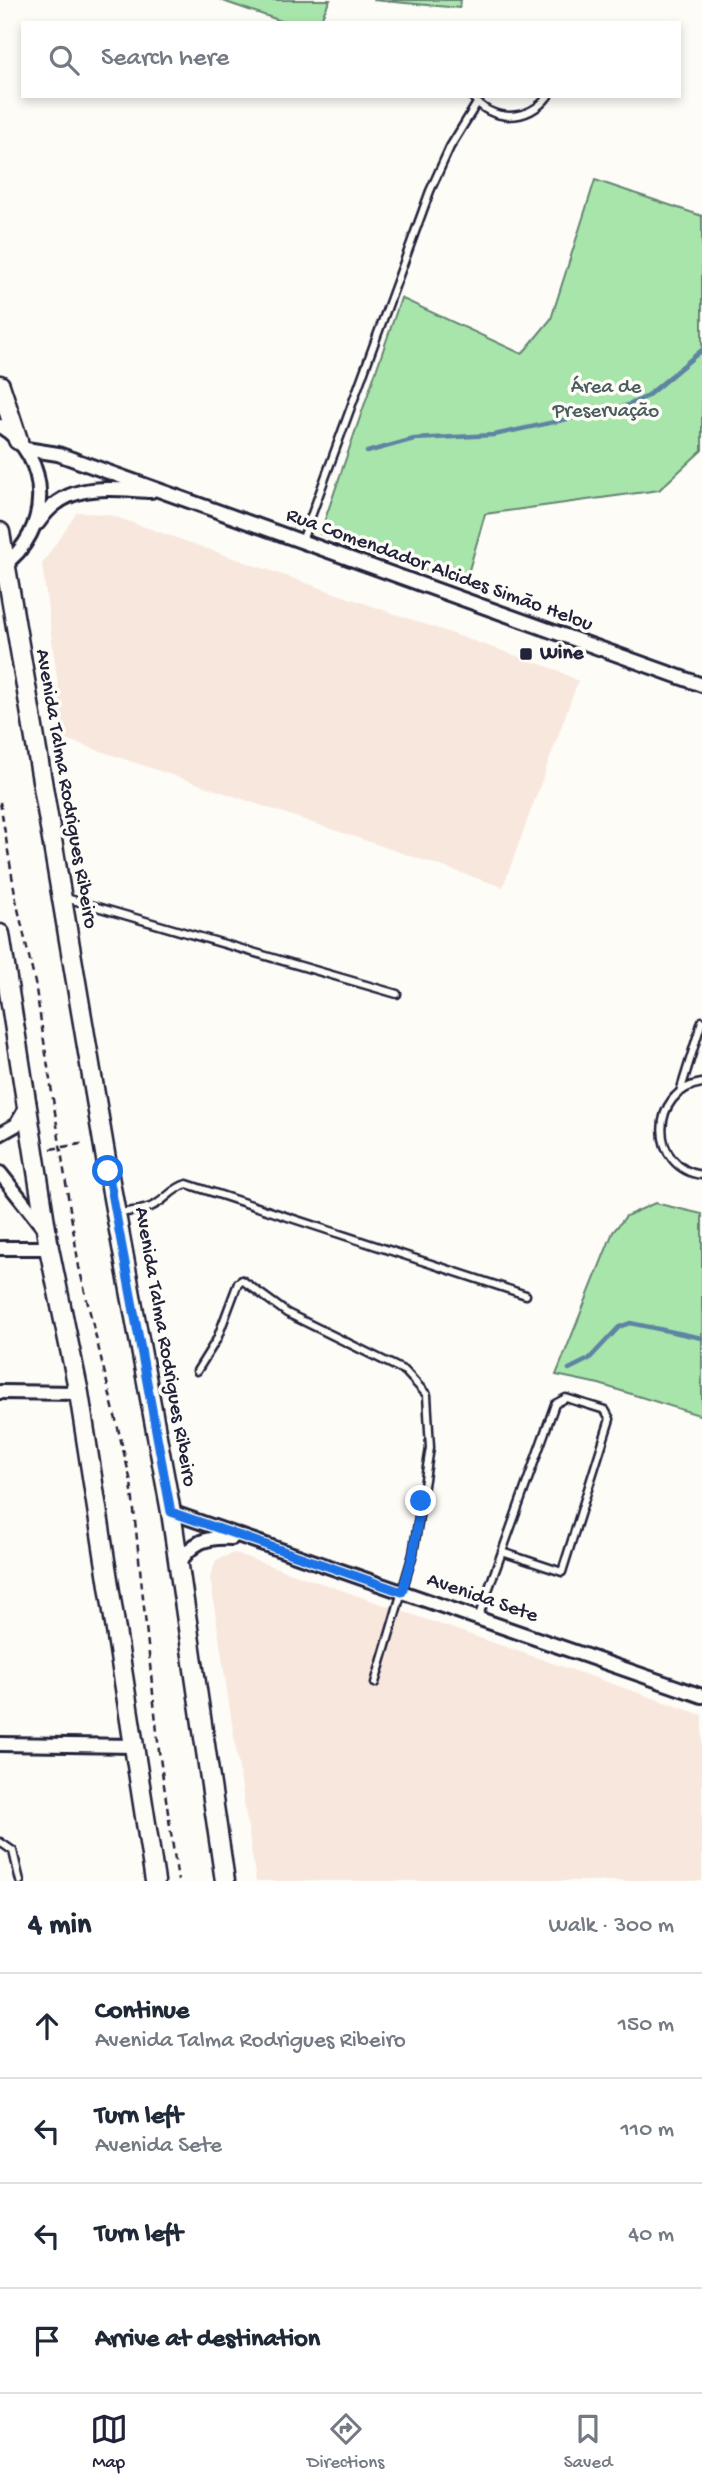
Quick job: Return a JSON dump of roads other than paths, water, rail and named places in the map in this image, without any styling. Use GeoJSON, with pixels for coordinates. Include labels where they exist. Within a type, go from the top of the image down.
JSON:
{"type":"FeatureCollection","features":[{"type":"Feature","properties":{"kind":"main road"},"geometry":{"type":"LineString","coordinates":[[0,385],[22,445]]}},
{"type":"Feature","properties":{"kind":"main road","name":"Avenida Talma Rodrigues Ribeiro"},"geometry":{"type":"LineString","coordinates":[[0,532],[3,565],[103,1140],[171,1512],[225,1881]]}},
{"type":"Feature","properties":{"kind":"main road"},"geometry":{"type":"LineString","coordinates":[[0,934],[29,1103],[48,1240],[79,1393],[155,1881]]}},
{"type":"Feature","properties":{"kind":"street"},"geometry":{"type":"LineString","coordinates":[[0,426],[22,445],[39,484],[39,509],[32,532]]}},
{"type":"Feature","properties":{"kind":"street","name":"Rua Comendador Alcides Simão Helou"},"geometry":{"type":"LineString","coordinates":[[22,445],[58,454],[163,491],[702,685]]}},
{"type":"Feature","properties":{"kind":"street","name":"Rua Comendador Alcides Simão Helou"},"geometry":{"type":"LineString","coordinates":[[3,565],[20,550],[51,508],[79,490],[163,491]]}},
{"type":"Feature","properties":{"kind":"street"},"geometry":{"type":"LineString","coordinates":[[0,1135],[16,1125],[29,1103]]}},
{"type":"Feature","properties":{"kind":"street"},"geometry":{"type":"LineString","coordinates":[[0,1173],[48,1240],[0,1248]]}},
{"type":"Feature","properties":{"kind":"street"},"geometry":{"type":"LineString","coordinates":[[0,1392],[79,1393]]}},
{"type":"Feature","properties":{"kind":"street","name":"Avenida Sete"},"geometry":{"type":"LineString","coordinates":[[171,1512],[702,1696]]}},
{"type":"Feature","properties":{"kind":"street","name":"Avenida Sete"},"geometry":{"type":"LineString","coordinates":[[178,1565],[188,1548],[210,1536],[250,1539]]}},
{"type":"Feature","properties":{"kind":"street"},"geometry":{"type":"LineString","coordinates":[[0,1744],[135,1746]]}},
{"type":"Feature","properties":{"kind":"lane"},"geometry":{"type":"LineString","coordinates":[[473,98],[489,112],[517,117],[531,112],[546,98]]}},
{"type":"Feature","properties":{"kind":"lane"},"geometry":{"type":"LineString","coordinates":[[302,543],[430,191],[450,147],[477,103]]}},
{"type":"Feature","properties":{"kind":"lane"},"geometry":{"type":"LineString","coordinates":[[61,897],[397,994]]}},
{"type":"Feature","properties":{"kind":"lane"},"geometry":{"type":"LineString","coordinates":[[680,1091],[702,1021]]}},
{"type":"Feature","properties":{"kind":"lane"},"geometry":{"type":"LineString","coordinates":[[702,1083],[680,1091],[669,1102],[662,1116],[661,1132],[664,1147],[672,1160],[684,1170],[702,1175]]}},
{"type":"Feature","properties":{"kind":"lane"},"geometry":{"type":"LineString","coordinates":[[116,1213],[143,1210],[159,1202],[173,1188],[187,1184],[526,1295]]}},
{"type":"Feature","properties":{"kind":"lane"},"geometry":{"type":"LineString","coordinates":[[197,1371],[217,1339],[238,1283],[242,1280],[287,1313],[405,1371],[427,1395],[430,1448],[413,1554],[375,1683]]}},
{"type":"Feature","properties":{"kind":"lane"},"geometry":{"type":"LineString","coordinates":[[478,1618],[555,1404],[566,1398],[605,1410],[610,1419],[562,1572],[502,1552]]}},
{"type":"Feature","properties":{"kind":"lane"},"geometry":{"type":"LineString","coordinates":[[0,1842],[13,1851],[20,1881]]}},
{"type":"Feature","properties":{"kind":"waterway"},"geometry":{"type":"LineString","coordinates":[[367,452],[414,439],[494,435],[623,407],[646,397],[702,350]]}},
{"type":"Feature","properties":{"kind":"waterway"},"geometry":{"type":"LineString","coordinates":[[569,1369],[589,1359],[619,1327],[630,1323],[702,1338]]}},
{"type":"Feature","properties":{"kind":"place","name":"Wine"},"geometry":{"type":"Point","coordinates":[526,654]}},
{"type":"Feature","properties":{"kind":"park label","name":"Área de Preservação"},"geometry":{"type":"Point","coordinates":[606,400]}}]}
